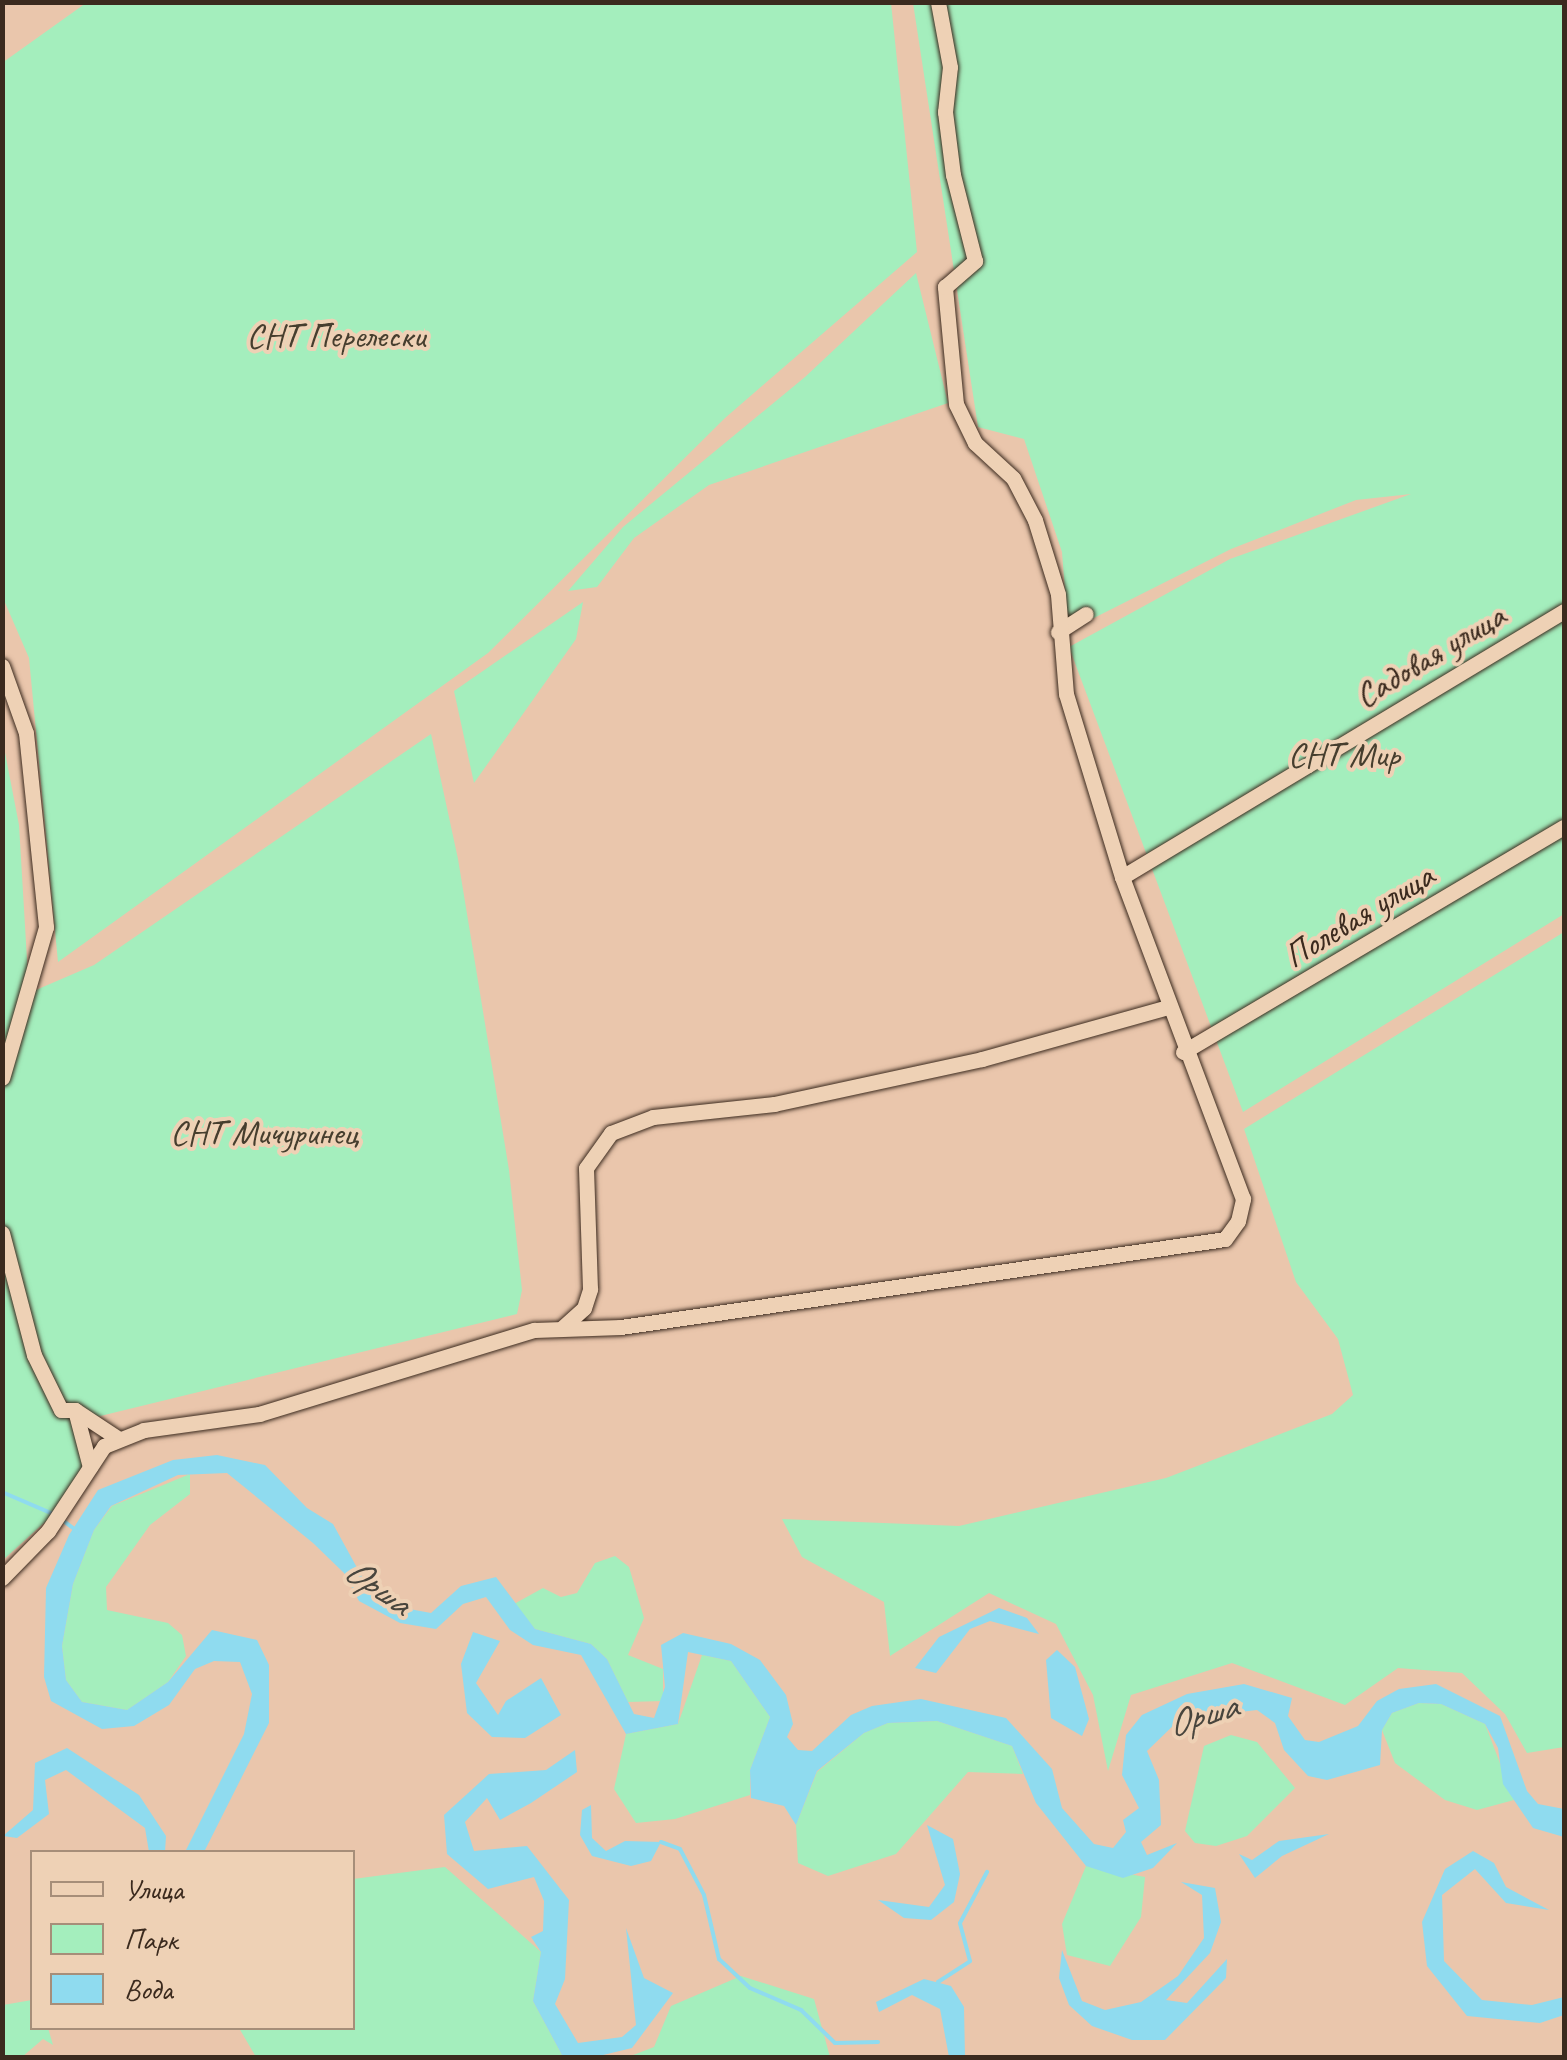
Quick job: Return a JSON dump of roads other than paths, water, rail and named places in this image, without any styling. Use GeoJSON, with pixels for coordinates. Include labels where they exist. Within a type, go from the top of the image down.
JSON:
{"type":"FeatureCollection","features":[{"type":"Feature","properties":{"kind":"street"},"geometry":{"type":"LineString","coordinates":[[2,1578],[48,1531],[104,1446],[119,1438],[259,1414],[491,1338],[563,1327],[620,1327],[1225,1239],[1242,1199],[1183,1052],[1122,877],[1066,694],[1058,632],[1058,594],[1035,520],[1013,478],[975,443],[956,404],[946,287],[975,261],[953,174],[945,112],[950,67],[938,2]]}},
{"type":"Feature","properties":{"kind":"street","name":"Садовая улица"},"geometry":{"type":"LineString","coordinates":[[1122,877],[1564,611]]}},
{"type":"Feature","properties":{"kind":"street"},"geometry":{"type":"LineString","coordinates":[[1058,632],[1086,614]]}},
{"type":"Feature","properties":{"kind":"street"},"geometry":{"type":"LineString","coordinates":[[2,666],[26,734],[46,928],[2,1078]]}},
{"type":"Feature","properties":{"kind":"street","name":"Полевая улица"},"geometry":{"type":"LineString","coordinates":[[1183,1052],[1564,827]]}},
{"type":"Feature","properties":{"kind":"street"},"geometry":{"type":"LineString","coordinates":[[563,1327],[584,1308],[590,1289],[586,1168],[611,1133],[653,1117],[774,1104],[982,1058],[1168,1007]]}},
{"type":"Feature","properties":{"kind":"street"},"geometry":{"type":"LineString","coordinates":[[2,1233],[34,1356],[61,1410],[75,1410],[119,1438]]}},
{"type":"Feature","properties":{"kind":"street"},"geometry":{"type":"LineString","coordinates":[[75,1410],[90,1467]]}},
{"type":"Feature","properties":{"kind":"water","name":"Орша"},"geometry":{"type":"Polygon","coordinates":[[[217,1455],[265,1465],[307,1508],[333,1524],[361,1575],[404,1608],[431,1613],[461,1586],[496,1577],[535,1629],[591,1644],[607,1659],[634,1714],[654,1718],[665,1687],[661,1645],[683,1633],[731,1644],[760,1660],[786,1695],[793,1724],[787,1737],[798,1750],[812,1751],[851,1715],[872,1706],[921,1699],[1006,1718],[1052,1769],[1062,1808],[1094,1844],[1113,1848],[1126,1832],[1123,1820],[1139,1808],[1122,1775],[1126,1735],[1142,1715],[1187,1694],[1244,1684],[1292,1698],[1288,1716],[1305,1740],[1319,1742],[1358,1726],[1377,1701],[1399,1689],[1436,1684],[1500,1716],[1527,1791],[1538,1804],[1564,1809],[1564,1837],[1533,1828],[1503,1784],[1498,1748],[1485,1724],[1441,1704],[1419,1703],[1392,1713],[1382,1730],[1380,1765],[1327,1780],[1308,1776],[1284,1750],[1275,1723],[1257,1710],[1180,1719],[1147,1751],[1159,1780],[1161,1825],[1141,1842],[1147,1855],[1177,1843],[1153,1868],[1123,1878],[1086,1866],[1036,1803],[1012,1746],[937,1721],[888,1723],[864,1733],[817,1771],[796,1825],[784,1806],[751,1798],[750,1770],[770,1717],[731,1661],[688,1652],[678,1724],[626,1734],[581,1655],[533,1645],[510,1630],[486,1597],[463,1604],[436,1629],[400,1623],[359,1601],[344,1573],[227,1473],[178,1475],[111,1506],[94,1530],[73,1584],[62,1646],[66,1680],[82,1702],[127,1710],[168,1682],[212,1630],[257,1640],[269,1665],[269,1723],[205,1850],[186,1850],[244,1734],[252,1694],[240,1662],[214,1661],[195,1669],[169,1705],[134,1726],[102,1729],[51,1701],[44,1677],[46,1588],[69,1535],[98,1490],[173,1460],[217,1455]]]}},
{"type":"Feature","properties":{"kind":"water"},"geometry":{"type":"Polygon","coordinates":[[[999,1608],[1027,1618],[1039,1634],[990,1621],[970,1629],[936,1673],[915,1668],[939,1637],[999,1608]]]}},
{"type":"Feature","properties":{"kind":"water"},"geometry":{"type":"Polygon","coordinates":[[[473,1632],[500,1641],[476,1683],[498,1715],[506,1701],[541,1678],[561,1715],[525,1738],[492,1737],[467,1713],[461,1664],[473,1632]]]}},
{"type":"Feature","properties":{"kind":"water"},"geometry":{"type":"Polygon","coordinates":[[[1057,1650],[1075,1667],[1089,1719],[1082,1736],[1051,1718],[1046,1660],[1057,1650]]]}},
{"type":"Feature","properties":{"kind":"water"},"geometry":{"type":"Polygon","coordinates":[[[67,1748],[139,1795],[166,1836],[165,1850],[149,1850],[145,1828],[66,1770],[45,1780],[49,1814],[17,1838],[3,1836],[33,1810],[35,1763],[67,1748]]]}},
{"type":"Feature","properties":{"kind":"water"},"geometry":{"type":"Polygon","coordinates":[[[575,1750],[577,1772],[531,1803],[500,1820],[487,1798],[465,1822],[474,1851],[527,1846],[569,1900],[565,1979],[555,2004],[578,2043],[622,2037],[636,2025],[626,1928],[644,1978],[673,1993],[632,2048],[595,2057],[563,2057],[533,2001],[541,1952],[531,1937],[543,1931],[544,1901],[534,1877],[488,1889],[447,1854],[444,1815],[489,1774],[546,1770],[575,1750]]]}},
{"type":"Feature","properties":{"kind":"water"},"geometry":{"type":"Polygon","coordinates":[[[591,1805],[592,1838],[606,1851],[625,1841],[661,1842],[651,1861],[631,1866],[592,1856],[580,1835],[582,1810],[591,1805]]]}},
{"type":"Feature","properties":{"kind":"water"},"geometry":{"type":"Polygon","coordinates":[[[927,1825],[953,1839],[960,1874],[954,1902],[931,1920],[904,1918],[878,1900],[929,1907],[945,1885],[927,1825]]]}},
{"type":"Feature","properties":{"kind":"water"},"geometry":{"type":"Polygon","coordinates":[[[1329,1834],[1282,1856],[1255,1878],[1239,1854],[1252,1860],[1279,1841],[1329,1834]]]}},
{"type":"Feature","properties":{"kind":"water"},"geometry":{"type":"Polygon","coordinates":[[[1473,1851],[1494,1863],[1506,1887],[1549,1910],[1506,1903],[1475,1869],[1442,1895],[1444,1961],[1482,2000],[1532,2005],[1564,1997],[1564,2015],[1540,2023],[1467,2016],[1427,1966],[1422,1922],[1445,1869],[1473,1851]]]}},
{"type":"Feature","properties":{"kind":"water"},"geometry":{"type":"Polygon","coordinates":[[[1181,1882],[1215,1888],[1221,1922],[1210,1953],[1166,2000],[1187,2003],[1227,1959],[1226,1978],[1165,2040],[1132,2040],[1092,2026],[1069,2005],[1059,1978],[1062,1950],[1082,2001],[1105,2010],[1141,2002],[1178,1976],[1204,1938],[1202,1895],[1181,1882]]]}},
{"type":"Feature","properties":{"kind":"water"},"geometry":{"type":"Polygon","coordinates":[[[924,1979],[951,1986],[964,2007],[965,2057],[949,2057],[940,2009],[912,1995],[879,2012],[876,2002],[924,1979]]]}},
{"type":"Feature","properties":{"kind":"waterway"},"geometry":{"type":"LineString","coordinates":[[2,1492],[53,1514]]}},
{"type":"Feature","properties":{"kind":"waterway"},"geometry":{"type":"LineString","coordinates":[[65,1522],[77,1531]]}},
{"type":"Feature","properties":{"kind":"waterway"},"geometry":{"type":"LineString","coordinates":[[661,1842],[680,1849],[704,1895],[719,1959],[750,1988],[801,2010],[835,2043],[878,2042]]}},
{"type":"Feature","properties":{"kind":"waterway"},"geometry":{"type":"LineString","coordinates":[[938,1982],[970,1961],[960,1923],[987,1872]]}},
{"type":"Feature","properties":{"kind":"park label","name":"СНТ Перелески"},"geometry":{"type":"Point","coordinates":[336,336]}},
{"type":"Feature","properties":{"kind":"park label","name":"СНТ Мир"},"geometry":{"type":"Point","coordinates":[1344,755]}},
{"type":"Feature","properties":{"kind":"park label","name":"СНТ Мичуринец"},"geometry":{"type":"Point","coordinates":[264,1133]}}]}
